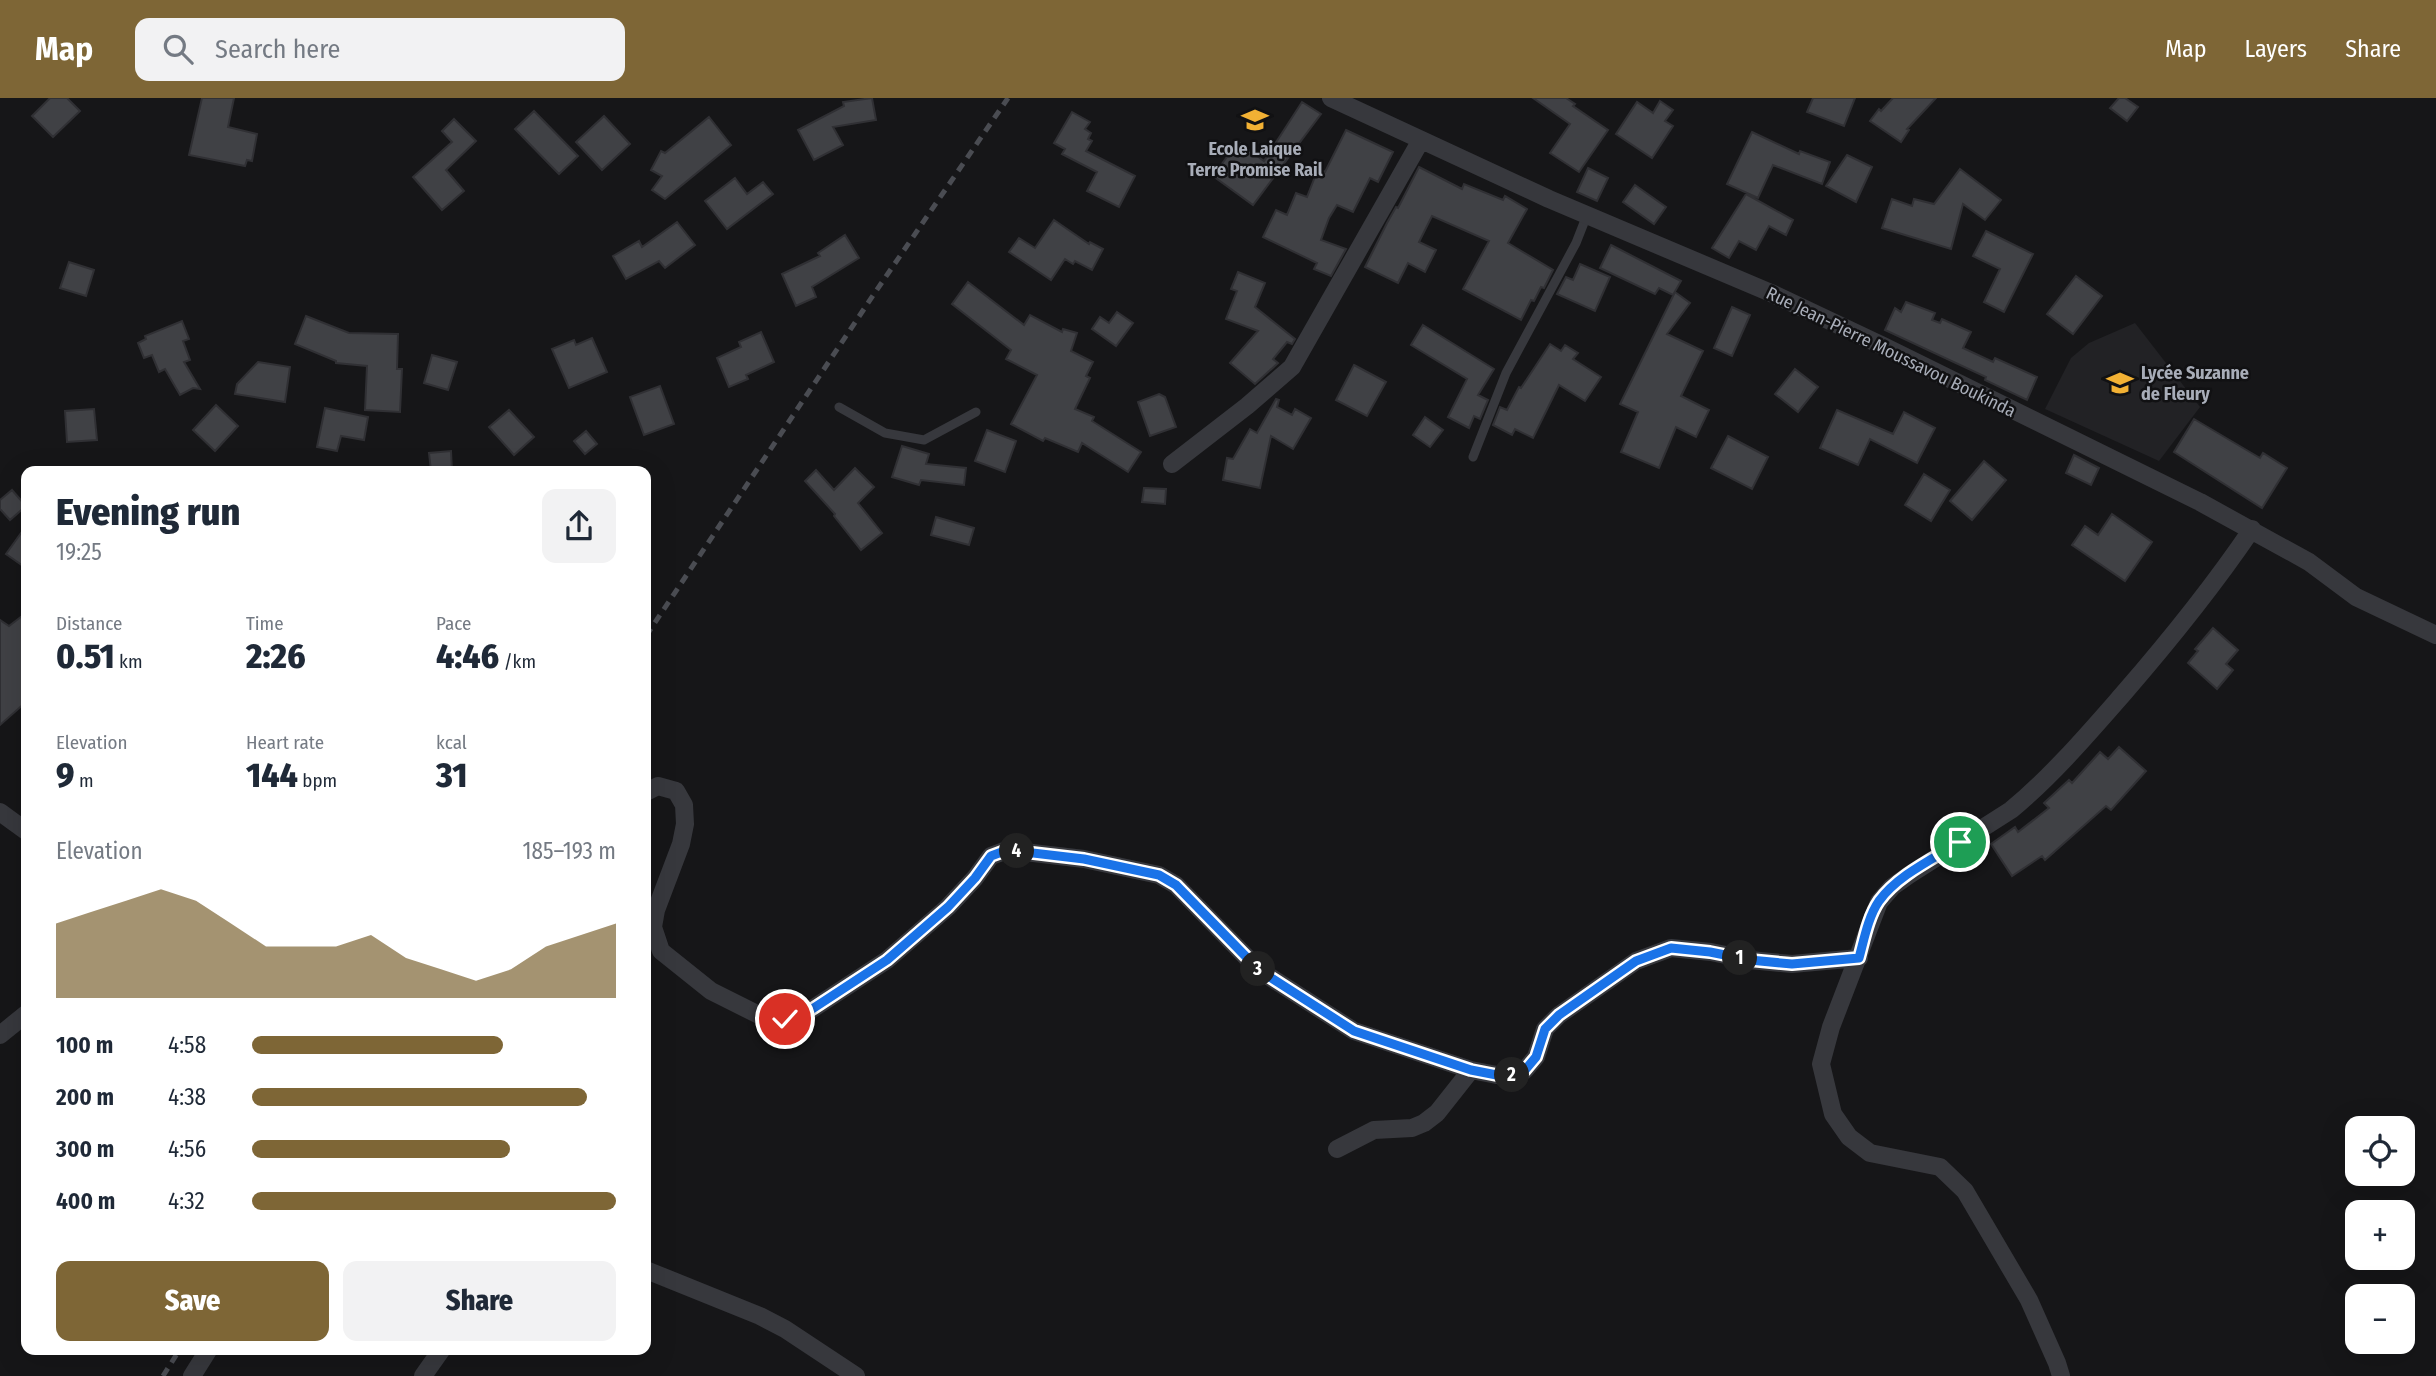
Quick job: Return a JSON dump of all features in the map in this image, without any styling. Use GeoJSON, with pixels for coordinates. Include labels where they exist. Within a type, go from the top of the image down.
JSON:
{"type":"FeatureCollection","features":[{"type":"Feature","properties":{"kind":"street","name":"Rue Jean-Pierre Moussavou Boukinda"},"geometry":{"type":"LineString","coordinates":[[1331,98],[1587,215],[1771,293],[1883,346],[2252,529],[2309,562],[2356,597],[2436,635]]}},
{"type":"Feature","properties":{"kind":"street"},"geometry":{"type":"LineString","coordinates":[[1172,464],[1292,367],[1421,140]]}},
{"type":"Feature","properties":{"kind":"street"},"geometry":{"type":"LineString","coordinates":[[2061,1376],[2029,1300],[1965,1191],[1940,1167],[1870,1153],[1849,1137],[1833,1114],[1821,1064],[1831,1027],[1878,902],[1909,875],[2011,810],[2025,798],[2094,727],[2189,618],[2252,529]]}},
{"type":"Feature","properties":{"kind":"street"},"geometry":{"type":"LineString","coordinates":[[651,789],[657,786],[676,791],[684,805],[685,824],[681,844],[656,910],[653,927],[661,951],[711,991],[761,1016],[785,1019],[803,1015],[887,960],[948,907],[991,856],[1007,850],[1084,859],[1159,875],[1176,885],[1259,970],[1345,1026],[1364,1035],[1471,1070],[1507,1077],[1525,1070],[1536,1057],[1545,1029],[1559,1015],[1636,961],[1671,948],[1792,964],[1859,958]]}},
{"type":"Feature","properties":{"kind":"street"},"geometry":{"type":"LineString","coordinates":[[0,812],[21,827]]}},
{"type":"Feature","properties":{"kind":"street"},"geometry":{"type":"LineString","coordinates":[[1,1032],[21,1018]]}},
{"type":"Feature","properties":{"kind":"street"},"geometry":{"type":"LineString","coordinates":[[1337,1149],[1374,1130],[1412,1128],[1423,1122],[1437,1112],[1471,1070]]}},
{"type":"Feature","properties":{"kind":"street"},"geometry":{"type":"LineString","coordinates":[[651,1272],[760,1315],[785,1328],[856,1376]]}},
{"type":"Feature","properties":{"kind":"street"},"geometry":{"type":"LineString","coordinates":[[192,1376],[205,1355]]}},
{"type":"Feature","properties":{"kind":"street"},"geometry":{"type":"LineString","coordinates":[[423,1376],[438,1355]]}},
{"type":"Feature","properties":{"kind":"lane"},"geometry":{"type":"LineString","coordinates":[[1473,457],[1506,373],[1576,243],[1587,215]]}},
{"type":"Feature","properties":{"kind":"lane"},"geometry":{"type":"LineString","coordinates":[[839,407],[885,433],[924,440],[976,412]]}},
{"type":"Feature","properties":{"kind":"shaded area","name":"Lycée Suzanne de Fleury"},"geometry":{"type":"Polygon","coordinates":[[[2135,323],[2200,407],[2159,461],[2045,409],[2071,358],[2089,343],[2135,323]]]}},
{"type":"Feature","properties":{"kind":"building"},"geometry":{"type":"Polygon","coordinates":[[[50,98],[67,98],[80,111],[53,137],[32,116],[50,98]]]}},
{"type":"Feature","properties":{"kind":"building"},"geometry":{"type":"Polygon","coordinates":[[[202,98],[234,98],[228,127],[257,134],[252,161],[247,160],[245,166],[189,155],[202,98]]]}},
{"type":"Feature","properties":{"kind":"building"},"geometry":{"type":"Polygon","coordinates":[[[872,98],[876,120],[833,127],[843,145],[814,160],[798,130],[844,106],[843,102],[872,98]]]}},
{"type":"Feature","properties":{"kind":"building"},"geometry":{"type":"Polygon","coordinates":[[[1533,98],[1566,98],[1575,104],[1573,106],[1608,130],[1579,172],[1550,153],[1570,124],[1533,98]]]}},
{"type":"Feature","properties":{"kind":"building"},"geometry":{"type":"Polygon","coordinates":[[[1813,98],[1855,98],[1844,126],[1807,112],[1813,98]]]}},
{"type":"Feature","properties":{"kind":"building"},"geometry":{"type":"Polygon","coordinates":[[[1893,98],[1936,98],[1907,129],[1909,130],[1901,142],[1870,121],[1879,109],[1881,111],[1893,98]]]}},
{"type":"Feature","properties":{"kind":"building"},"geometry":{"type":"Polygon","coordinates":[[[2119,98],[2125,98],[2138,107],[2127,121],[2110,108],[2119,98]]]}},
{"type":"Feature","properties":{"kind":"building"},"geometry":{"type":"Polygon","coordinates":[[[1660,101],[1673,110],[1665,121],[1673,126],[1652,158],[1616,134],[1637,102],[1653,113],[1660,101]]]}},
{"type":"Feature","properties":{"kind":"building"},"geometry":{"type":"Polygon","coordinates":[[[1302,102],[1321,114],[1253,205],[1213,176],[1238,142],[1264,161],[1302,102]]]}},
{"type":"Feature","properties":{"kind":"building"},"geometry":{"type":"Polygon","coordinates":[[[534,111],[578,156],[559,174],[515,129],[534,111]]]}},
{"type":"Feature","properties":{"kind":"building"},"geometry":{"type":"Polygon","coordinates":[[[1072,112],[1090,122],[1085,129],[1091,133],[1088,139],[1092,141],[1086,151],[1135,176],[1119,207],[1087,191],[1097,172],[1062,154],[1065,149],[1054,143],[1072,112]]]}},
{"type":"Feature","properties":{"kind":"building"},"geometry":{"type":"Polygon","coordinates":[[[604,116],[630,144],[602,170],[576,142],[604,116]]]}},
{"type":"Feature","properties":{"kind":"building"},"geometry":{"type":"Polygon","coordinates":[[[709,117],[731,145],[665,199],[652,190],[662,176],[651,170],[661,151],[665,153],[709,117]]]}},
{"type":"Feature","properties":{"kind":"building"},"geometry":{"type":"Polygon","coordinates":[[[454,119],[476,141],[446,170],[464,191],[442,210],[413,177],[452,142],[442,131],[454,119]]]}},
{"type":"Feature","properties":{"kind":"building"},"geometry":{"type":"Polygon","coordinates":[[[1346,130],[1393,152],[1378,182],[1370,178],[1353,212],[1337,205],[1329,218],[1321,240],[1346,249],[1331,276],[1314,269],[1317,263],[1263,237],[1276,210],[1287,215],[1296,193],[1307,197],[1318,169],[1325,172],[1346,130]]]}},
{"type":"Feature","properties":{"kind":"building"},"geometry":{"type":"Polygon","coordinates":[[[1752,132],[1799,154],[1800,151],[1830,162],[1822,184],[1773,165],[1758,198],[1727,184],[1752,132]]]}},
{"type":"Feature","properties":{"kind":"building"},"geometry":{"type":"Polygon","coordinates":[[[1847,155],[1872,167],[1856,202],[1826,186],[1847,155]]]}},
{"type":"Feature","properties":{"kind":"building"},"geometry":{"type":"Polygon","coordinates":[[[1419,167],[1462,189],[1464,184],[1503,200],[1505,196],[1527,209],[1508,243],[1553,270],[1544,288],[1541,287],[1534,301],[1531,300],[1521,320],[1463,289],[1489,241],[1432,216],[1419,242],[1436,250],[1425,272],[1408,263],[1398,283],[1365,267],[1419,167]]]}},
{"type":"Feature","properties":{"kind":"building"},"geometry":{"type":"Polygon","coordinates":[[[1588,168],[1608,178],[1597,201],[1577,192],[1588,168]]]}},
{"type":"Feature","properties":{"kind":"building"},"geometry":{"type":"Polygon","coordinates":[[[1960,169],[2001,200],[1985,220],[1963,204],[1951,249],[1882,228],[1892,199],[1912,206],[1914,199],[1934,204],[1960,169]]]}},
{"type":"Feature","properties":{"kind":"building"},"geometry":{"type":"Polygon","coordinates":[[[735,178],[747,194],[763,182],[773,194],[727,229],[705,201],[735,178]]]}},
{"type":"Feature","properties":{"kind":"building"},"geometry":{"type":"Polygon","coordinates":[[[1635,185],[1666,207],[1654,224],[1623,202],[1635,185]]]}},
{"type":"Feature","properties":{"kind":"building"},"geometry":{"type":"Polygon","coordinates":[[[1746,194],[1793,220],[1786,235],[1769,226],[1756,250],[1739,241],[1729,258],[1712,248],[1746,194]]]}},
{"type":"Feature","properties":{"kind":"building"},"geometry":{"type":"Polygon","coordinates":[[[1054,220],[1089,244],[1090,242],[1103,249],[1092,270],[1065,259],[1051,280],[1009,252],[1019,238],[1035,248],[1054,220]]]}},
{"type":"Feature","properties":{"kind":"building"},"geometry":{"type":"Polygon","coordinates":[[[677,222],[695,245],[665,268],[659,261],[626,279],[613,256],[639,241],[642,247],[677,222]]]}},
{"type":"Feature","properties":{"kind":"building"},"geometry":{"type":"Polygon","coordinates":[[[1986,231],[2033,254],[2004,312],[1984,302],[2000,269],[1973,256],[1986,231]]]}},
{"type":"Feature","properties":{"kind":"building"},"geometry":{"type":"Polygon","coordinates":[[[845,235],[859,258],[812,287],[816,297],[796,306],[782,274],[820,256],[818,253],[845,235]]]}},
{"type":"Feature","properties":{"kind":"building"},"geometry":{"type":"Polygon","coordinates":[[[1611,245],[1681,281],[1673,295],[1659,288],[1655,294],[1600,268],[1611,245]]]}},
{"type":"Feature","properties":{"kind":"building"},"geometry":{"type":"Polygon","coordinates":[[[69,262],[94,270],[86,296],[60,288],[69,262]]]}},
{"type":"Feature","properties":{"kind":"building"},"geometry":{"type":"Polygon","coordinates":[[[1580,264],[1610,277],[1595,311],[1557,294],[1566,277],[1573,280],[1580,264]]]}},
{"type":"Feature","properties":{"kind":"building"},"geometry":{"type":"Polygon","coordinates":[[[1238,272],[1265,283],[1255,307],[1295,339],[1292,344],[1287,342],[1273,359],[1278,363],[1255,384],[1230,363],[1258,331],[1226,319],[1237,291],[1231,289],[1238,272]]]}},
{"type":"Feature","properties":{"kind":"building"},"geometry":{"type":"Polygon","coordinates":[[[2076,276],[2102,296],[2073,334],[2047,314],[2076,276]]]}},
{"type":"Feature","properties":{"kind":"building"},"geometry":{"type":"Polygon","coordinates":[[[968,282],[1024,325],[1030,315],[1062,332],[1063,329],[1077,333],[1071,351],[1093,362],[1086,376],[1090,378],[1075,409],[1094,417],[1092,421],[1141,452],[1128,472],[1082,443],[1078,452],[1045,438],[1043,441],[1011,424],[1037,375],[1006,359],[1011,350],[952,304],[968,282]]]}},
{"type":"Feature","properties":{"kind":"building"},"geometry":{"type":"Polygon","coordinates":[[[1675,292],[1690,303],[1667,334],[1703,351],[1681,396],[1709,410],[1696,437],[1676,427],[1659,468],[1621,452],[1638,412],[1620,404],[1675,292]]]}},
{"type":"Feature","properties":{"kind":"building"},"geometry":{"type":"Polygon","coordinates":[[[1906,302],[1935,313],[1932,320],[1940,323],[1942,319],[1971,332],[1963,348],[1993,362],[1995,358],[2037,377],[2027,400],[1985,380],[1986,377],[1885,330],[1895,308],[1901,312],[1906,302]]]}},
{"type":"Feature","properties":{"kind":"building"},"geometry":{"type":"Polygon","coordinates":[[[1732,307],[1750,315],[1732,356],[1714,348],[1732,307]]]}},
{"type":"Feature","properties":{"kind":"building"},"geometry":{"type":"Polygon","coordinates":[[[1117,312],[1133,323],[1116,346],[1092,329],[1100,317],[1109,323],[1117,312]]]}},
{"type":"Feature","properties":{"kind":"building"},"geometry":{"type":"Polygon","coordinates":[[[306,316],[349,333],[398,334],[397,369],[402,369],[400,412],[365,410],[367,366],[336,363],[295,344],[306,316]]]}},
{"type":"Feature","properties":{"kind":"building"},"geometry":{"type":"Polygon","coordinates":[[[182,321],[189,339],[183,341],[190,360],[184,362],[200,389],[193,388],[180,395],[165,369],[159,372],[152,355],[144,358],[138,343],[146,339],[145,336],[182,321]]]}},
{"type":"Feature","properties":{"kind":"building"},"geometry":{"type":"Polygon","coordinates":[[[1423,325],[1494,369],[1478,395],[1488,400],[1480,419],[1474,416],[1469,428],[1448,417],[1467,379],[1411,345],[1423,325]]]}},
{"type":"Feature","properties":{"kind":"building"},"geometry":{"type":"Polygon","coordinates":[[[761,332],[774,362],[746,375],[748,379],[729,387],[717,358],[741,347],[739,342],[761,332]]]}},
{"type":"Feature","properties":{"kind":"building"},"geometry":{"type":"Polygon","coordinates":[[[592,338],[607,372],[569,388],[552,349],[574,340],[576,345],[592,338]]]}},
{"type":"Feature","properties":{"kind":"building"},"geometry":{"type":"Polygon","coordinates":[[[1550,344],[1561,351],[1565,345],[1578,353],[1573,359],[1601,377],[1585,401],[1559,385],[1533,438],[1515,429],[1512,435],[1493,425],[1500,407],[1507,410],[1519,387],[1521,388],[1550,344]]]}},
{"type":"Feature","properties":{"kind":"building"},"geometry":{"type":"Polygon","coordinates":[[[432,355],[457,362],[448,390],[424,383],[432,355]]]}},
{"type":"Feature","properties":{"kind":"building"},"geometry":{"type":"Polygon","coordinates":[[[258,362],[290,367],[285,402],[235,394],[237,384],[258,362]]]}},
{"type":"Feature","properties":{"kind":"building"},"geometry":{"type":"Polygon","coordinates":[[[1354,365],[1386,382],[1367,416],[1336,400],[1354,365]]]}},
{"type":"Feature","properties":{"kind":"building"},"geometry":{"type":"Polygon","coordinates":[[[1795,369],[1818,387],[1798,412],[1775,394],[1795,369]]]}},
{"type":"Feature","properties":{"kind":"building"},"geometry":{"type":"Polygon","coordinates":[[[660,386],[674,424],[644,435],[630,397],[660,386]]]}},
{"type":"Feature","properties":{"kind":"building"},"geometry":{"type":"Polygon","coordinates":[[[1159,394],[1165,397],[1176,427],[1150,436],[1138,402],[1159,394]]]}},
{"type":"Feature","properties":{"kind":"building"},"geometry":{"type":"Polygon","coordinates":[[[1276,399],[1279,400],[1277,407],[1292,415],[1295,409],[1311,418],[1293,449],[1271,436],[1260,488],[1223,480],[1227,458],[1233,459],[1250,429],[1257,433],[1276,399]]]}},
{"type":"Feature","properties":{"kind":"building"},"geometry":{"type":"Polygon","coordinates":[[[216,405],[238,426],[215,451],[193,430],[216,405]]]}},
{"type":"Feature","properties":{"kind":"building"},"geometry":{"type":"Polygon","coordinates":[[[325,408],[368,417],[364,440],[341,436],[337,451],[317,447],[325,408]]]}},
{"type":"Feature","properties":{"kind":"building"},"geometry":{"type":"Polygon","coordinates":[[[94,409],[97,440],[67,442],[65,411],[94,409]]]}},
{"type":"Feature","properties":{"kind":"building"},"geometry":{"type":"Polygon","coordinates":[[[509,410],[534,437],[514,455],[489,427],[509,410]]]}},
{"type":"Feature","properties":{"kind":"building"},"geometry":{"type":"Polygon","coordinates":[[[1837,410],[1893,434],[1904,412],[1935,428],[1917,463],[1870,439],[1858,465],[1820,448],[1837,410]]]}},
{"type":"Feature","properties":{"kind":"building"},"geometry":{"type":"Polygon","coordinates":[[[1425,417],[1443,430],[1430,447],[1413,435],[1425,417]]]}},
{"type":"Feature","properties":{"kind":"building"},"geometry":{"type":"Polygon","coordinates":[[[2194,419],[2260,458],[2263,453],[2287,468],[2262,508],[2174,452],[2194,419]]]}},
{"type":"Feature","properties":{"kind":"building"},"geometry":{"type":"Polygon","coordinates":[[[987,430],[1016,441],[1005,472],[975,461],[987,430]]]}},
{"type":"Feature","properties":{"kind":"building"},"geometry":{"type":"Polygon","coordinates":[[[586,431],[597,444],[585,454],[574,441],[586,431]]]}},
{"type":"Feature","properties":{"kind":"building"},"geometry":{"type":"Polygon","coordinates":[[[1728,436],[1768,457],[1752,489],[1711,468],[1728,436]]]}},
{"type":"Feature","properties":{"kind":"building"},"geometry":{"type":"Polygon","coordinates":[[[902,446],[929,454],[926,464],[966,468],[964,485],[921,480],[919,485],[892,477],[902,446]]]}},
{"type":"Feature","properties":{"kind":"building"},"geometry":{"type":"Polygon","coordinates":[[[451,451],[452,466],[430,466],[429,453],[451,451]]]}},
{"type":"Feature","properties":{"kind":"building"},"geometry":{"type":"Polygon","coordinates":[[[2074,455],[2099,468],[2091,485],[2066,473],[2074,455]]]}},
{"type":"Feature","properties":{"kind":"building"},"geometry":{"type":"Polygon","coordinates":[[[1984,461],[2006,480],[1972,520],[1950,501],[1984,461]]]}},
{"type":"Feature","properties":{"kind":"building"},"geometry":{"type":"Polygon","coordinates":[[[855,468],[874,487],[858,503],[882,533],[861,550],[835,514],[805,481],[816,470],[834,490],[855,468]]]}},
{"type":"Feature","properties":{"kind":"building"},"geometry":{"type":"Polygon","coordinates":[[[1924,474],[1950,490],[1931,521],[1905,505],[1924,474]]]}},
{"type":"Feature","properties":{"kind":"building"},"geometry":{"type":"Polygon","coordinates":[[[1144,488],[1166,489],[1165,504],[1142,502],[1144,488]]]}},
{"type":"Feature","properties":{"kind":"building"},"geometry":{"type":"Polygon","coordinates":[[[12,490],[21,500],[21,510],[10,520],[0,509],[0,500],[12,490]]]}},
{"type":"Feature","properties":{"kind":"building"},"geometry":{"type":"Polygon","coordinates":[[[2112,514],[2152,542],[2125,581],[2072,545],[2085,526],[2098,535],[2112,514]]]}},
{"type":"Feature","properties":{"kind":"building"},"geometry":{"type":"Polygon","coordinates":[[[936,517],[974,528],[969,545],[931,535],[936,517]]]}},
{"type":"Feature","properties":{"kind":"building"},"geometry":{"type":"Polygon","coordinates":[[[21,533],[21,564],[6,554],[21,533]]]}},
{"type":"Feature","properties":{"kind":"building"},"geometry":{"type":"Polygon","coordinates":[[[21,617],[21,706],[0,725],[0,620],[9,626],[21,617]]]}},
{"type":"Feature","properties":{"kind":"building"},"geometry":{"type":"Polygon","coordinates":[[[2213,628],[2238,650],[2226,664],[2233,670],[2217,689],[2188,663],[2198,651],[2195,649],[2213,628]]]}},
{"type":"Feature","properties":{"kind":"building"},"geometry":{"type":"Polygon","coordinates":[[[2119,747],[2146,771],[2111,810],[2106,806],[2045,860],[2042,856],[2012,876],[1991,844],[2015,827],[2018,832],[2049,808],[2044,803],[2069,780],[2072,783],[2100,752],[2108,759],[2119,747]]]}},
{"type":"Feature","properties":{"kind":"railway"},"geometry":{"type":"LineString","coordinates":[[651,628],[1008,98]]}},
{"type":"Feature","properties":{"kind":"railway"},"geometry":{"type":"LineString","coordinates":[[163,1376],[176,1355]]}},
{"type":"Feature","properties":{"kind":"place","name":"Ecole Laique Terre Promise Rail"},"geometry":{"type":"Point","coordinates":[1255,120]}},
{"type":"Feature","properties":{"kind":"place","name":"Lycée Suzanne de Fleury"},"geometry":{"type":"Point","coordinates":[2120,383]}},
{"type":"Feature","properties":{"kind":"route"},"geometry":{"type":"LineString","coordinates":[[785,1019],[803,1015],[887,960],[948,907],[991,856],[1001,850],[1007,850],[1084,859],[1159,875],[1176,885],[1259,970],[1354,1031],[1471,1070],[1507,1077],[1525,1070],[1536,1057],[1545,1029],[1559,1015],[1636,961],[1671,948],[1792,964],[1859,958],[1878,902],[1892,887],[1960,842]]}}]}
